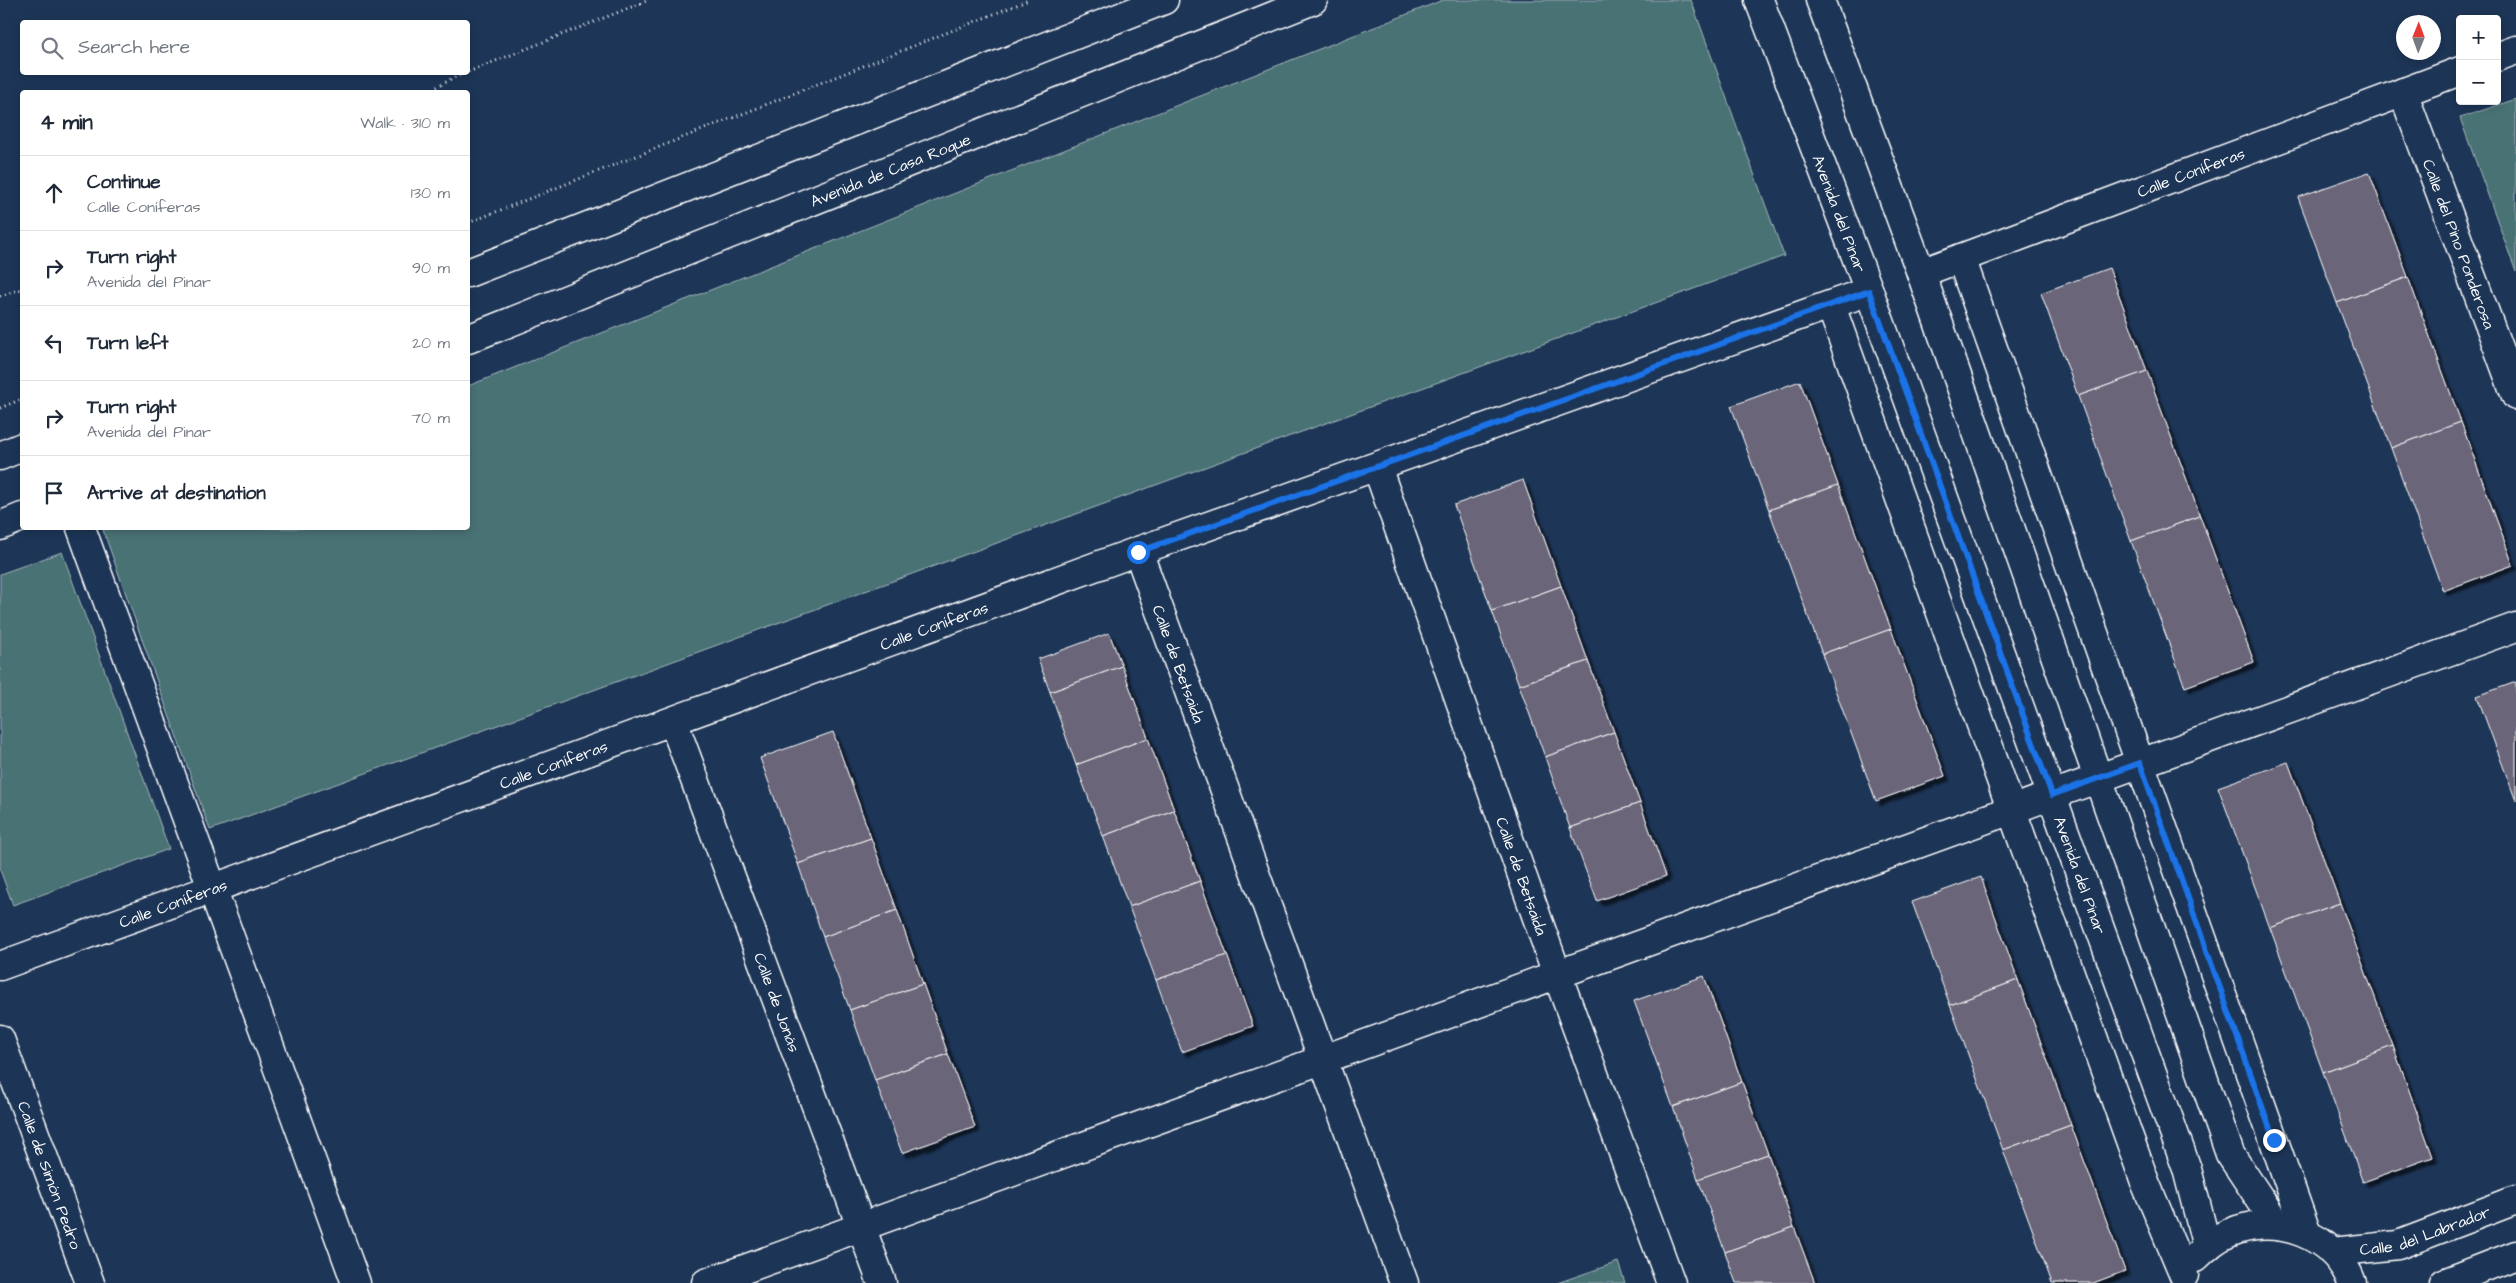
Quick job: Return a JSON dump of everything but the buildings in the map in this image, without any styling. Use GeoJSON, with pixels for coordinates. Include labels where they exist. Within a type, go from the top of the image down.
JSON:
{"type":"FeatureCollection","features":[{"type":"Feature","properties":{"kind":"street"},"geometry":{"type":"LineString","coordinates":[[470,271],[1164,0]]}},
{"type":"Feature","properties":{"kind":"street","name":"Avenida de Casa Roque"},"geometry":{"type":"LineString","coordinates":[[470,338],[1313,0]]}},
{"type":"Feature","properties":{"kind":"street","name":"Avenida del Pinar"},"geometry":{"type":"LineString","coordinates":[[1758,0],[1869,291],[2187,1169],[2207,1247]]}},
{"type":"Feature","properties":{"kind":"street"},"geometry":{"type":"LineString","coordinates":[[1820,0],[1921,272],[2230,1154],[2278,1226]]}},
{"type":"Feature","properties":{"kind":"street"},"geometry":{"type":"LineString","coordinates":[[2501,56],[2516,50]]}},
{"type":"Feature","properties":{"kind":"street","name":"Calle Coníferas"},"geometry":{"type":"LineString","coordinates":[[1921,272],[2456,72]]}},
{"type":"Feature","properties":{"kind":"street","name":"Calle del Pino Ponderosa"},"geometry":{"type":"LineString","coordinates":[[2403,92],[2516,396]]}},
{"type":"Feature","properties":{"kind":"street"},"geometry":{"type":"LineString","coordinates":[[1961,258],[2307,1234]]}},
{"type":"Feature","properties":{"kind":"street","name":"Calle Coníferas"},"geometry":{"type":"LineString","coordinates":[[0,966],[1138,552],[1869,291]]}},
{"type":"Feature","properties":{"kind":"street"},"geometry":{"type":"LineString","coordinates":[[1830,306],[2145,1182],[2182,1279]]}},
{"type":"Feature","properties":{"kind":"street"},"geometry":{"type":"LineString","coordinates":[[0,456],[20,448]]}},
{"type":"Feature","properties":{"kind":"street","name":"Calle de Betsaida"},"geometry":{"type":"LineString","coordinates":[[1377,468],[1557,974],[1671,1283]]}},
{"type":"Feature","properties":{"kind":"street"},"geometry":{"type":"LineString","coordinates":[[0,526],[20,518]]}},
{"type":"Feature","properties":{"kind":"street"},"geometry":{"type":"LineString","coordinates":[[82,530],[356,1283]]}},
{"type":"Feature","properties":{"kind":"street","name":"Calle de Betsaida"},"geometry":{"type":"LineString","coordinates":[[1138,552],[1404,1283]]}},
{"type":"Feature","properties":{"kind":"street"},"geometry":{"type":"LineString","coordinates":[[706,1283],[2516,627]]}},
{"type":"Feature","properties":{"kind":"street","name":"Calle de Jonás"},"geometry":{"type":"LineString","coordinates":[[673,721],[882,1283]]}},
{"type":"Feature","properties":{"kind":"street","name":"Calle de Simón Pedro"},"geometry":{"type":"LineString","coordinates":[[0,1039],[90,1283]]}},
{"type":"Feature","properties":{"kind":"street","name":"Calle del Labrador"},"geometry":{"type":"LineString","coordinates":[[2332,1252],[2398,1245],[2516,1200]]}},
{"type":"Feature","properties":{"kind":"street"},"geometry":{"type":"LineString","coordinates":[[2182,1279],[2194,1260],[2207,1247],[2228,1233],[2244,1228],[2278,1226],[2307,1234],[2332,1252],[2349,1274],[2352,1283]]}},
{"type":"Feature","properties":{"kind":"street"},"geometry":{"type":"LineString","coordinates":[[2444,1283],[2516,1254]]}},
{"type":"Feature","properties":{"kind":"path"},"geometry":{"type":"LineString","coordinates":[[470,71],[649,0]]}},
{"type":"Feature","properties":{"kind":"path"},"geometry":{"type":"LineString","coordinates":[[470,222],[1029,0]]}},
{"type":"Feature","properties":{"kind":"path"},"geometry":{"type":"LineString","coordinates":[[432,90],[461,75]]}},
{"type":"Feature","properties":{"kind":"path"},"geometry":{"type":"LineString","coordinates":[[0,296],[20,290]]}},
{"type":"Feature","properties":{"kind":"path"},"geometry":{"type":"LineString","coordinates":[[0,408],[20,401]]}},
{"type":"Feature","properties":{"kind":"green space"},"geometry":{"type":"Polygon","coordinates":[[[1443,0],[1691,0],[1784,256],[210,830],[103,530],[470,530],[470,385],[1443,0]]]}},
{"type":"Feature","properties":{"kind":"green space"},"geometry":{"type":"Polygon","coordinates":[[[2516,99],[2516,272],[2460,118],[2516,99]]]}},
{"type":"Feature","properties":{"kind":"green space"},"geometry":{"type":"Polygon","coordinates":[[[62,552],[169,849],[13,905],[0,870],[0,574],[62,552]]]}},
{"type":"Feature","properties":{"kind":"green space"},"geometry":{"type":"Polygon","coordinates":[[[1618,1262],[1625,1283],[1557,1283],[1618,1262]]]}},
{"type":"Feature","properties":{"kind":"route"},"geometry":{"type":"LineString","coordinates":[[1138,552],[1869,291],[2052,795],[2140,763],[2274,1140]]}}]}
